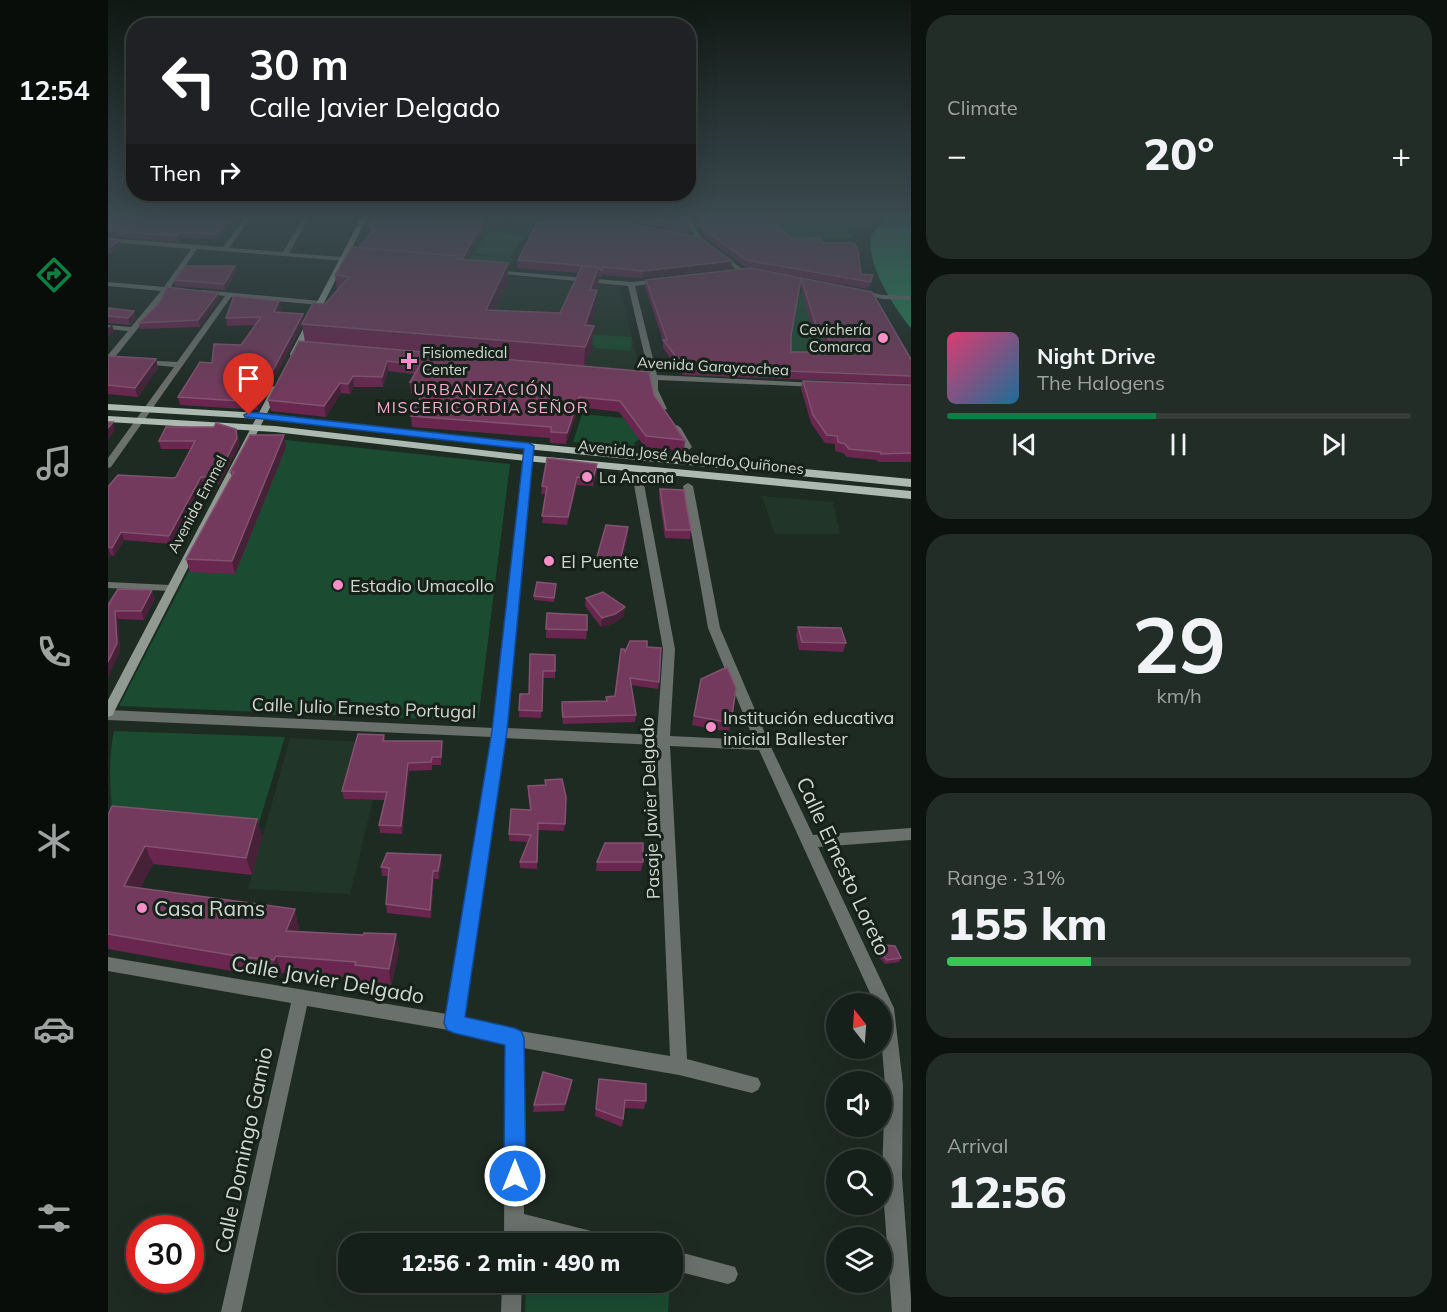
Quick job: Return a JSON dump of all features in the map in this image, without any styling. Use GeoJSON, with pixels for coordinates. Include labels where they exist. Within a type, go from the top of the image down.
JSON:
{"type":"FeatureCollection","features":[{"type":"Feature","properties":{"kind":"main road","name":"Avenida José Abelardo Quiñones"},"geometry":{"type":"LineString","coordinates":[[108,407],[261,416],[528,452],[911,495]]}},
{"type":"Feature","properties":{"kind":"main road","name":"Avenida José Abelardo Quiñones"},"geometry":{"type":"LineString","coordinates":[[108,419],[255,428],[911,483]]}},
{"type":"Feature","properties":{"kind":"street"},"geometry":{"type":"LineString","coordinates":[[108,360],[174,277]]}},
{"type":"Feature","properties":{"kind":"street"},"geometry":{"type":"LineString","coordinates":[[290,361],[333,277]]}},
{"type":"Feature","properties":{"kind":"street"},"geometry":{"type":"LineString","coordinates":[[553,277],[631,284],[664,280]]}},
{"type":"Feature","properties":{"kind":"street"},"geometry":{"type":"LineString","coordinates":[[108,284],[187,291]]}},
{"type":"Feature","properties":{"kind":"street"},"geometry":{"type":"LineString","coordinates":[[631,284],[658,402],[685,440],[687,447]]}},
{"type":"Feature","properties":{"kind":"street"},"geometry":{"type":"LineString","coordinates":[[855,291],[888,297],[911,298]]}},
{"type":"Feature","properties":{"kind":"street"},"geometry":{"type":"LineString","coordinates":[[197,292],[320,303]]}},
{"type":"Feature","properties":{"kind":"street"},"geometry":{"type":"LineString","coordinates":[[108,465],[229,295]]}},
{"type":"Feature","properties":{"kind":"street"},"geometry":{"type":"LineString","coordinates":[[874,295],[881,308]]}},
{"type":"Feature","properties":{"kind":"street"},"geometry":{"type":"LineString","coordinates":[[108,327],[133,329]]}},
{"type":"Feature","properties":{"kind":"street"},"geometry":{"type":"LineString","coordinates":[[298,346],[308,347]]}},
{"type":"Feature","properties":{"kind":"street"},"geometry":{"type":"LineString","coordinates":[[108,360],[118,360]]}},
{"type":"Feature","properties":{"kind":"street"},"geometry":{"type":"LineString","coordinates":[[129,361],[181,365]]}},
{"type":"Feature","properties":{"kind":"street","name":"Avenida Garaycochea"},"geometry":{"type":"LineString","coordinates":[[621,375],[831,386]]}},
{"type":"Feature","properties":{"kind":"street","name":"Avenida Emmel"},"geometry":{"type":"LineString","coordinates":[[108,713],[170,588],[281,379]]}},
{"type":"Feature","properties":{"kind":"street"},"geometry":{"type":"LineString","coordinates":[[454,1023],[500,731],[528,452]]}},
{"type":"Feature","properties":{"kind":"street","name":"Pasaje Javier Delgado"},"geometry":{"type":"LineString","coordinates":[[638,479],[669,649],[663,739],[679,1066]]}},
{"type":"Feature","properties":{"kind":"street","name":"Calle Ernesto Loreto"},"geometry":{"type":"LineString","coordinates":[[688,486],[714,628],[763,745],[886,1008],[894,1085],[892,1177],[902,1312]]}},
{"type":"Feature","properties":{"kind":"street"},"geometry":{"type":"LineString","coordinates":[[108,585],[170,588]]}},
{"type":"Feature","properties":{"kind":"street","name":"Calle Julio Ernesto Portugal"},"geometry":{"type":"LineString","coordinates":[[108,713],[763,745]]}},
{"type":"Feature","properties":{"kind":"street"},"geometry":{"type":"LineString","coordinates":[[807,842],[911,834]]}},
{"type":"Feature","properties":{"kind":"street","name":"Calle Javier Delgado"},"geometry":{"type":"LineString","coordinates":[[108,964],[454,1023],[514,1038],[679,1066],[753,1084]]}},
{"type":"Feature","properties":{"kind":"street","name":"Calle Domingo Gamio"},"geometry":{"type":"LineString","coordinates":[[231,1312],[300,998]]}},
{"type":"Feature","properties":{"kind":"street"},"geometry":{"type":"LineString","coordinates":[[514,1038],[514,1233]]}},
{"type":"Feature","properties":{"kind":"street"},"geometry":{"type":"LineString","coordinates":[[515,1222],[559,1233]]}},
{"type":"Feature","properties":{"kind":"street"},"geometry":{"type":"LineString","coordinates":[[683,1263],[728,1274]]}},
{"type":"Feature","properties":{"kind":"street"},"geometry":{"type":"LineString","coordinates":[[511,1312],[512,1293]]}},
{"type":"Feature","properties":{"kind":"shaded area"},"geometry":{"type":"Polygon","coordinates":[[[384,277],[514,277],[620,286],[639,367],[632,370],[585,367],[384,277]]]}},
{"type":"Feature","properties":{"kind":"shaded area"},"geometry":{"type":"Polygon","coordinates":[[[879,277],[911,277],[911,328],[889,297],[879,277]]]}},
{"type":"Feature","properties":{"kind":"shaded area"},"geometry":{"type":"Polygon","coordinates":[[[794,291],[804,293],[830,334],[826,346],[831,359],[786,360],[778,298],[799,300],[798,294],[794,291]]]}},
{"type":"Feature","properties":{"kind":"shaded area"},"geometry":{"type":"Polygon","coordinates":[[[568,333],[632,337],[630,351],[575,344],[568,333]]]}},
{"type":"Feature","properties":{"kind":"shaded area"},"geometry":{"type":"Polygon","coordinates":[[[582,414],[624,418],[640,439],[634,443],[636,447],[573,442],[582,414]]]}},
{"type":"Feature","properties":{"kind":"shaded area","name":"Estadio Umacollo"},"geometry":{"type":"Polygon","coordinates":[[[258,437],[510,464],[478,721],[119,706],[258,437]]]}},
{"type":"Feature","properties":{"kind":"shaded area"},"geometry":{"type":"Polygon","coordinates":[[[762,496],[833,502],[840,534],[775,534],[762,496]]]}},
{"type":"Feature","properties":{"kind":"shaded area"},"geometry":{"type":"Polygon","coordinates":[[[114,731],[285,737],[256,833],[113,820],[110,775],[114,731]]]}},
{"type":"Feature","properties":{"kind":"shaded area"},"geometry":{"type":"Polygon","coordinates":[[[290,738],[360,742],[344,799],[373,800],[350,894],[248,889],[290,738]]]}},
{"type":"Feature","properties":{"kind":"shaded area"},"geometry":{"type":"Polygon","coordinates":[[[526,1293],[669,1293],[668,1312],[525,1312],[526,1293]]]}},
{"type":"Feature","properties":{"kind":"building"},"geometry":{"type":"Polygon","coordinates":[[[176,277],[228,277],[224,284],[174,280],[176,277]]]}},
{"type":"Feature","properties":{"kind":"building"},"geometry":{"type":"Polygon","coordinates":[[[349,277],[501,277],[486,310],[560,313],[577,277],[595,277],[590,290],[597,290],[585,325],[594,326],[585,347],[302,324],[313,303],[325,304],[349,277]]]}},
{"type":"Feature","properties":{"kind":"building"},"geometry":{"type":"Polygon","coordinates":[[[670,277],[797,277],[801,278],[872,292],[911,359],[911,376],[684,367],[663,340],[667,340],[646,280],[670,277]],[[801,278],[791,336],[791,352],[835,352],[821,325],[816,325],[801,278]]]}},
{"type":"Feature","properties":{"kind":"building"},"geometry":{"type":"Polygon","coordinates":[[[843,277],[872,277],[870,282],[843,277]]]}},
{"type":"Feature","properties":{"kind":"building"},"geometry":{"type":"Polygon","coordinates":[[[167,287],[218,293],[198,320],[139,323],[160,302],[167,287]]]}},
{"type":"Feature","properties":{"kind":"building"},"geometry":{"type":"Polygon","coordinates":[[[234,296],[279,301],[274,312],[303,314],[256,402],[178,397],[200,362],[212,363],[214,344],[241,345],[261,317],[226,318],[234,296]]]}},
{"type":"Feature","properties":{"kind":"building"},"geometry":{"type":"Polygon","coordinates":[[[108,308],[134,311],[128,318],[108,316],[108,308]]]}},
{"type":"Feature","properties":{"kind":"building"},"geometry":{"type":"Polygon","coordinates":[[[299,341],[649,372],[654,395],[685,440],[646,436],[620,401],[579,397],[567,433],[551,432],[551,427],[411,416],[427,383],[410,382],[420,365],[387,361],[382,377],[353,376],[348,384],[340,383],[324,406],[268,400],[299,341]]]}},
{"type":"Feature","properties":{"kind":"building"},"geometry":{"type":"Polygon","coordinates":[[[108,356],[156,359],[135,388],[108,385],[108,356]]]}},
{"type":"Feature","properties":{"kind":"building"},"geometry":{"type":"Polygon","coordinates":[[[803,381],[911,385],[911,453],[881,454],[880,452],[849,449],[845,444],[838,442],[837,436],[827,435],[813,415],[803,381]]]}},
{"type":"Feature","properties":{"kind":"building"},"geometry":{"type":"Polygon","coordinates":[[[216,423],[236,429],[237,438],[217,477],[201,477],[169,536],[121,532],[112,548],[108,547],[108,487],[118,475],[176,477],[195,441],[159,441],[166,427],[214,427],[216,423]]]}},
{"type":"Feature","properties":{"kind":"building"},"geometry":{"type":"Polygon","coordinates":[[[250,435],[284,435],[232,561],[186,559],[234,472],[230,472],[250,435]]]}},
{"type":"Feature","properties":{"kind":"building"},"geometry":{"type":"Polygon","coordinates":[[[547,458],[597,464],[593,479],[577,477],[568,517],[542,516],[547,487],[542,486],[547,458]]]}},
{"type":"Feature","properties":{"kind":"building"},"geometry":{"type":"Polygon","coordinates":[[[660,489],[684,490],[691,530],[666,530],[660,489]]]}},
{"type":"Feature","properties":{"kind":"building"},"geometry":{"type":"Polygon","coordinates":[[[606,525],[628,527],[620,561],[597,557],[606,525]]]}},
{"type":"Feature","properties":{"kind":"building"},"geometry":{"type":"Polygon","coordinates":[[[537,582],[556,584],[554,598],[534,596],[537,582]]]}},
{"type":"Feature","properties":{"kind":"building"},"geometry":{"type":"Polygon","coordinates":[[[118,589],[152,590],[141,611],[115,611],[117,643],[108,662],[108,605],[118,589]]]}},
{"type":"Feature","properties":{"kind":"building"},"geometry":{"type":"Polygon","coordinates":[[[603,592],[625,607],[615,614],[602,618],[586,598],[603,592]]]}},
{"type":"Feature","properties":{"kind":"building"},"geometry":{"type":"Polygon","coordinates":[[[547,613],[587,615],[587,630],[546,629],[547,613]]]}},
{"type":"Feature","properties":{"kind":"building"},"geometry":{"type":"Polygon","coordinates":[[[798,627],[841,628],[846,643],[802,642],[798,627]]]}},
{"type":"Feature","properties":{"kind":"building"},"geometry":{"type":"Polygon","coordinates":[[[630,641],[647,641],[647,647],[661,648],[659,682],[630,678],[636,715],[563,717],[562,702],[607,701],[606,697],[615,696],[621,649],[625,652],[630,641]]]}},
{"type":"Feature","properties":{"kind":"building"},"geometry":{"type":"Polygon","coordinates":[[[530,654],[555,655],[555,671],[543,671],[542,711],[519,710],[520,694],[529,694],[530,654]]]}},
{"type":"Feature","properties":{"kind":"building"},"geometry":{"type":"Polygon","coordinates":[[[727,667],[736,688],[731,723],[694,716],[701,679],[727,667]]]}},
{"type":"Feature","properties":{"kind":"building"},"geometry":{"type":"Polygon","coordinates":[[[358,734],[384,735],[383,741],[442,741],[441,757],[432,757],[431,762],[408,763],[401,826],[379,825],[387,792],[342,791],[358,734]]]}},
{"type":"Feature","properties":{"kind":"building"},"geometry":{"type":"Polygon","coordinates":[[[562,779],[566,797],[565,824],[538,823],[537,862],[520,862],[531,835],[509,834],[511,809],[531,810],[528,786],[546,785],[545,780],[562,779]]]}},
{"type":"Feature","properties":{"kind":"building"},"geometry":{"type":"Polygon","coordinates":[[[112,806],[257,819],[246,858],[145,846],[124,886],[295,909],[286,931],[363,935],[364,933],[396,934],[389,969],[355,965],[356,962],[276,956],[274,960],[242,957],[108,934],[108,815],[112,806]]]}},
{"type":"Feature","properties":{"kind":"building"},"geometry":{"type":"Polygon","coordinates":[[[605,843],[643,843],[643,862],[597,862],[605,843]]]}},
{"type":"Feature","properties":{"kind":"building"},"geometry":{"type":"Polygon","coordinates":[[[387,853],[441,855],[438,871],[433,871],[430,910],[386,904],[389,868],[381,867],[387,853]]]}},
{"type":"Feature","properties":{"kind":"building"},"geometry":{"type":"Polygon","coordinates":[[[873,944],[895,946],[901,958],[887,960],[873,944]]]}},
{"type":"Feature","properties":{"kind":"building"},"geometry":{"type":"Polygon","coordinates":[[[543,1072],[572,1080],[565,1104],[534,1105],[543,1072]]]}},
{"type":"Feature","properties":{"kind":"building"},"geometry":{"type":"Polygon","coordinates":[[[599,1079],[646,1084],[646,1101],[625,1100],[623,1119],[596,1109],[599,1079]]]}},
{"type":"Feature","properties":{"kind":"place","name":"Cevichería Comarca"},"geometry":{"type":"Point","coordinates":[883,338]}},
{"type":"Feature","properties":{"kind":"place","name":"Fisiomedical Center"},"geometry":{"type":"Point","coordinates":[409,361]}},
{"type":"Feature","properties":{"kind":"place","name":"La Ancana"},"geometry":{"type":"Point","coordinates":[587,477]}},
{"type":"Feature","properties":{"kind":"place","name":"El Puente"},"geometry":{"type":"Point","coordinates":[549,561]}},
{"type":"Feature","properties":{"kind":"place","name":"Estadio Umacollo"},"geometry":{"type":"Point","coordinates":[338,585]}},
{"type":"Feature","properties":{"kind":"place","name":"Institución educativa inicial Ballester"},"geometry":{"type":"Point","coordinates":[711,727]}},
{"type":"Feature","properties":{"kind":"place","name":"Casa Rams"},"geometry":{"type":"Point","coordinates":[142,908]}},
{"type":"Feature","properties":{"kind":"district","name":"URBANIZACIÓN MISCERICORDIA SEÑOR"},"geometry":{"type":"Point","coordinates":[483,398]}},
{"type":"Feature","properties":{"kind":"route"},"geometry":{"type":"LineString","coordinates":[[249,415],[529,446],[500,731],[454,1023],[514,1038],[515,1176]]}}]}
